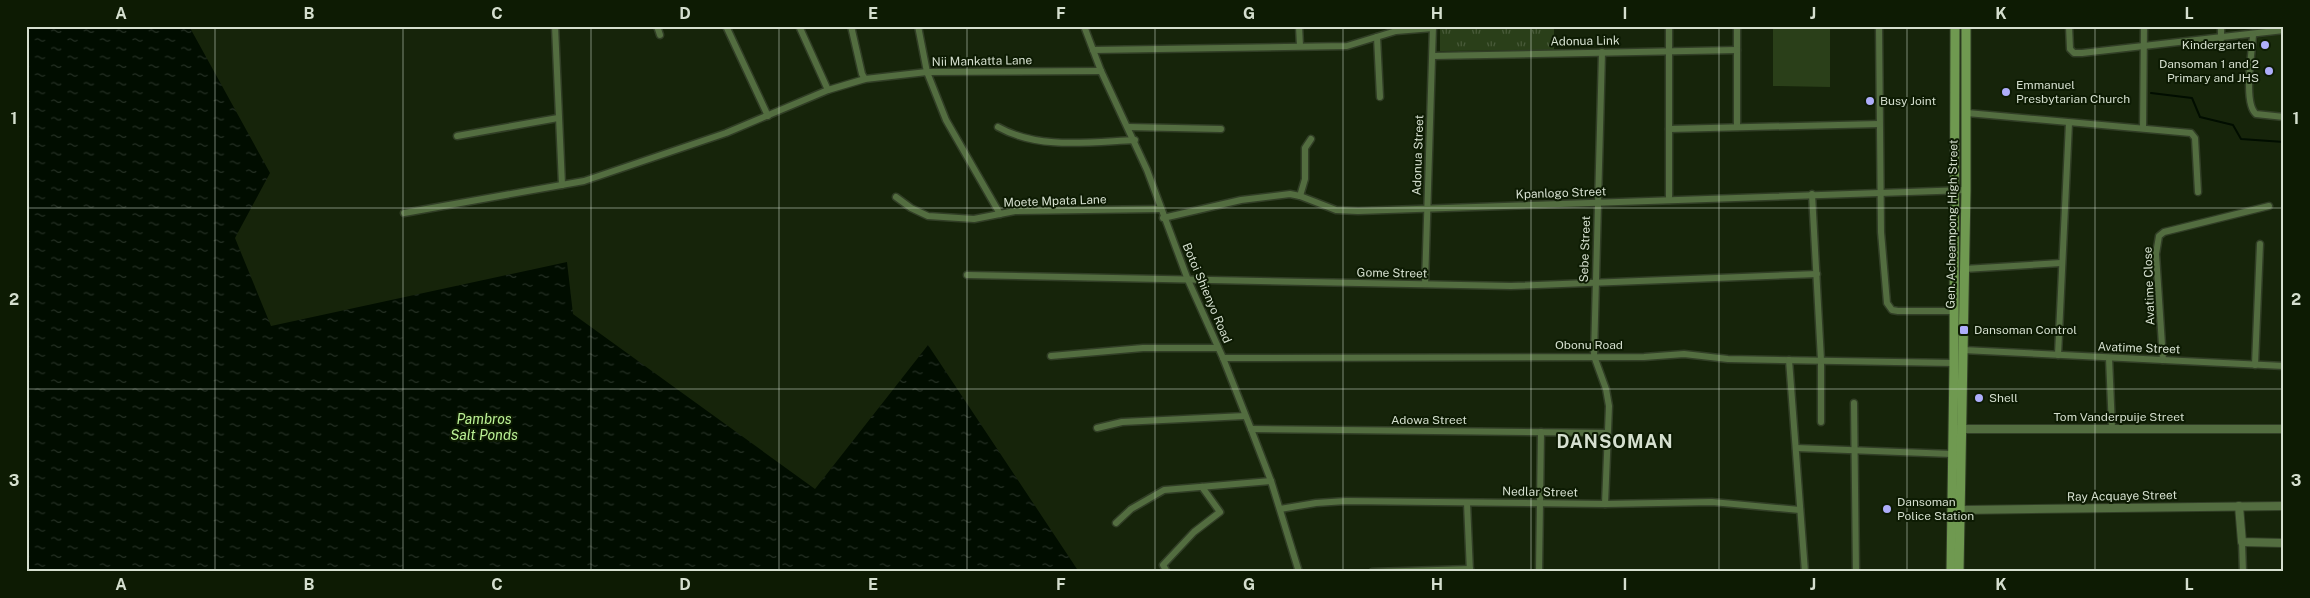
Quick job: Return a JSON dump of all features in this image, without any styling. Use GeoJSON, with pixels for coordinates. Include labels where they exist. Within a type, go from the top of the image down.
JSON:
{"type":"FeatureCollection","features":[{"type":"Feature","properties":{"kind":"main road","name":"Gen. Acheampong High Street"},"geometry":{"type":"LineString","coordinates":[[1955,26],[1954,363],[1958,429],[1960,572]]}},
{"type":"Feature","properties":{"kind":"main road","name":"Gen. Acheampong High Street"},"geometry":{"type":"LineString","coordinates":[[1951,572],[1952,454],[1958,429],[1963,350],[1966,190],[1966,26]]}},
{"type":"Feature","properties":{"kind":"street"},"geometry":{"type":"LineString","coordinates":[[555,26],[562,185]]}},
{"type":"Feature","properties":{"kind":"street"},"geometry":{"type":"LineString","coordinates":[[657,26],[660,35]]}},
{"type":"Feature","properties":{"kind":"street"},"geometry":{"type":"LineString","coordinates":[[726,26],[768,116]]}},
{"type":"Feature","properties":{"kind":"street"},"geometry":{"type":"LineString","coordinates":[[799,26],[828,90]]}},
{"type":"Feature","properties":{"kind":"street"},"geometry":{"type":"LineString","coordinates":[[851,26],[862,74],[865,79]]}},
{"type":"Feature","properties":{"kind":"street"},"geometry":{"type":"LineString","coordinates":[[918,26],[927,72],[958,143],[1000,214]]}},
{"type":"Feature","properties":{"kind":"street","name":"Botoi Shienyo Road"},"geometry":{"type":"LineString","coordinates":[[1084,26],[1101,71],[1135,140],[1163,218],[1246,416],[1271,481],[1299,572]]}},
{"type":"Feature","properties":{"kind":"street"},"geometry":{"type":"LineString","coordinates":[[1299,26],[1300,46]]}},
{"type":"Feature","properties":{"kind":"street"},"geometry":{"type":"LineString","coordinates":[[1669,26],[1669,200]]}},
{"type":"Feature","properties":{"kind":"street"},"geometry":{"type":"LineString","coordinates":[[1737,26],[1737,127]]}},
{"type":"Feature","properties":{"kind":"street"},"geometry":{"type":"LineString","coordinates":[[1880,26],[1881,232],[1889,307],[1898,312],[1954,311]]}},
{"type":"Feature","properties":{"kind":"street"},"geometry":{"type":"LineString","coordinates":[[2069,26],[2068,44],[2074,53],[2221,39],[2279,29]]}},
{"type":"Feature","properties":{"kind":"street"},"geometry":{"type":"LineString","coordinates":[[2143,128],[2144,26]]}},
{"type":"Feature","properties":{"kind":"street"},"geometry":{"type":"LineString","coordinates":[[2221,26],[2221,39]]}},
{"type":"Feature","properties":{"kind":"street"},"geometry":{"type":"LineString","coordinates":[[1093,50],[1352,46],[1401,30],[1433,27]]}},
{"type":"Feature","properties":{"kind":"street","name":"Adonua Street"},"geometry":{"type":"LineString","coordinates":[[1425,284],[1433,27]]}},
{"type":"Feature","properties":{"kind":"street"},"geometry":{"type":"LineString","coordinates":[[2253,35],[2249,94],[2250,108],[2256,114],[2284,117]]}},
{"type":"Feature","properties":{"kind":"street"},"geometry":{"type":"LineString","coordinates":[[1377,37],[1380,97]]}},
{"type":"Feature","properties":{"kind":"street","name":"Adonua Link"},"geometry":{"type":"LineString","coordinates":[[1433,56],[1737,50]]}},
{"type":"Feature","properties":{"kind":"street","name":"Sebe Street"},"geometry":{"type":"LineString","coordinates":[[1594,356],[1602,52]]}},
{"type":"Feature","properties":{"kind":"street","name":"Nii Mankatta Lane"},"geometry":{"type":"LineString","coordinates":[[404,213],[584,181],[726,133],[828,90],[865,79],[927,72],[1101,71]]}},
{"type":"Feature","properties":{"kind":"street"},"geometry":{"type":"LineString","coordinates":[[1966,113],[2143,128],[2194,135],[2198,192]]}},
{"type":"Feature","properties":{"kind":"street"},"geometry":{"type":"LineString","coordinates":[[457,136],[558,118]]}},
{"type":"Feature","properties":{"kind":"street"},"geometry":{"type":"LineString","coordinates":[[2058,355],[2069,123]]}},
{"type":"Feature","properties":{"kind":"street"},"geometry":{"type":"LineString","coordinates":[[1669,129],[1879,124]]}},
{"type":"Feature","properties":{"kind":"street"},"geometry":{"type":"LineString","coordinates":[[998,127],[1014,136],[1028,140],[1069,143],[1135,140]]}},
{"type":"Feature","properties":{"kind":"street"},"geometry":{"type":"LineString","coordinates":[[1128,127],[1221,129]]}},
{"type":"Feature","properties":{"kind":"street"},"geometry":{"type":"LineString","coordinates":[[1300,196],[1305,179],[1305,148],[1311,139]]}},
{"type":"Feature","properties":{"kind":"street","name":"Kpanlogo Street"},"geometry":{"type":"LineString","coordinates":[[1163,218],[1241,200],[1280,195],[1300,196],[1336,210],[1427,210],[1812,194],[1966,190]]}},
{"type":"Feature","properties":{"kind":"street"},"geometry":{"type":"LineString","coordinates":[[1812,194],[1822,360],[1821,422]]}},
{"type":"Feature","properties":{"kind":"street","name":"Moete Mpata Lane"},"geometry":{"type":"LineString","coordinates":[[896,197],[911,208],[928,216],[974,219],[1015,211],[1160,209]]}},
{"type":"Feature","properties":{"kind":"street","name":"Avatime Close"},"geometry":{"type":"LineString","coordinates":[[2163,360],[2156,254],[2159,236],[2164,232],[2269,206]]}},
{"type":"Feature","properties":{"kind":"street"},"geometry":{"type":"LineString","coordinates":[[2255,364],[2260,244]]}},
{"type":"Feature","properties":{"kind":"street"},"geometry":{"type":"LineString","coordinates":[[1964,269],[2061,263]]}},
{"type":"Feature","properties":{"kind":"street","name":"Gome Street"},"geometry":{"type":"LineString","coordinates":[[967,275],[1511,286],[1817,274]]}},
{"type":"Feature","properties":{"kind":"street"},"geometry":{"type":"LineString","coordinates":[[1051,356],[1143,348],[1218,348]]}},
{"type":"Feature","properties":{"kind":"street","name":"Avatime Street"},"geometry":{"type":"LineString","coordinates":[[1963,350],[2284,366]]}},
{"type":"Feature","properties":{"kind":"street","name":"Obonu Road"},"geometry":{"type":"LineString","coordinates":[[1223,358],[1644,357],[1684,354],[1728,359],[1954,363]]}},
{"type":"Feature","properties":{"kind":"street"},"geometry":{"type":"LineString","coordinates":[[1594,356],[1606,389],[1608,406],[1605,504]]}},
{"type":"Feature","properties":{"kind":"street"},"geometry":{"type":"LineString","coordinates":[[2109,358],[2112,428]]}},
{"type":"Feature","properties":{"kind":"street"},"geometry":{"type":"LineString","coordinates":[[1789,360],[1805,572]]}},
{"type":"Feature","properties":{"kind":"street"},"geometry":{"type":"LineString","coordinates":[[1854,403],[1856,572]]}},
{"type":"Feature","properties":{"kind":"street"},"geometry":{"type":"LineString","coordinates":[[1096,428],[1122,422],[1246,416]]}},
{"type":"Feature","properties":{"kind":"street","name":"Tom Vanderpuije Street"},"geometry":{"type":"LineString","coordinates":[[1958,429],[2284,428]]}},
{"type":"Feature","properties":{"kind":"street","name":"Adowa Street"},"geometry":{"type":"LineString","coordinates":[[1251,429],[1607,433]]}},
{"type":"Feature","properties":{"kind":"street"},"geometry":{"type":"LineString","coordinates":[[1539,572],[1541,432]]}},
{"type":"Feature","properties":{"kind":"street"},"geometry":{"type":"LineString","coordinates":[[1796,448],[1952,454]]}},
{"type":"Feature","properties":{"kind":"street"},"geometry":{"type":"LineString","coordinates":[[1116,523],[1131,509],[1164,490],[1180,487],[1271,481]]}},
{"type":"Feature","properties":{"kind":"street"},"geometry":{"type":"LineString","coordinates":[[1165,569],[1194,532],[1220,512],[1202,487]]}},
{"type":"Feature","properties":{"kind":"street","name":"Nedlar Street"},"geometry":{"type":"LineString","coordinates":[[1280,509],[1346,501],[1540,504],[1712,502],[1800,510]]}},
{"type":"Feature","properties":{"kind":"street"},"geometry":{"type":"LineString","coordinates":[[1372,572],[1470,570],[1467,503]]}},
{"type":"Feature","properties":{"kind":"street"},"geometry":{"type":"LineString","coordinates":[[2239,506],[2243,572]]}},
{"type":"Feature","properties":{"kind":"street","name":"Ray Acquaye Street"},"geometry":{"type":"LineString","coordinates":[[1960,510],[2284,506]]}},
{"type":"Feature","properties":{"kind":"street"},"geometry":{"type":"LineString","coordinates":[[2242,542],[2284,543]]}},
{"type":"Feature","properties":{"kind":"shaded area","name":"Dansoman 1 and 2 Primary and JHS"},"geometry":{"type":"Polygon","coordinates":[[[2284,34],[2284,113],[2254,111],[2252,103],[2258,38],[2284,34]]]}},
{"type":"Feature","properties":{"kind":"green space"},"geometry":{"type":"Polygon","coordinates":[[[1440,26],[1554,26],[1554,50],[1440,51],[1440,26]]]}},
{"type":"Feature","properties":{"kind":"green space"},"geometry":{"type":"Polygon","coordinates":[[[1773,26],[1830,26],[1830,87],[1773,86],[1773,26]]]}},
{"type":"Feature","properties":{"kind":"water","name":"Pambros Salt Ponds"},"geometry":{"type":"Polygon","coordinates":[[[26,26],[189,26],[270,173],[235,238],[271,326],[567,262],[573,314],[815,489],[928,345],[1079,572],[26,572],[26,26]]]}},
{"type":"Feature","properties":{"kind":"waterway"},"geometry":{"type":"LineString","coordinates":[[2151,93],[2192,98],[2200,117],[2233,125],[2241,139],[2284,142]]}},
{"type":"Feature","properties":{"kind":"place","name":"Kindergarten"},"geometry":{"type":"Point","coordinates":[2265,45]}},
{"type":"Feature","properties":{"kind":"place","name":"Dansoman 1 and 2 Primary and JHS"},"geometry":{"type":"Point","coordinates":[2269,71]}},
{"type":"Feature","properties":{"kind":"place","name":"Emmanuel Presbytarian Church"},"geometry":{"type":"Point","coordinates":[2006,92]}},
{"type":"Feature","properties":{"kind":"place","name":"Busy Joint"},"geometry":{"type":"Point","coordinates":[1870,101]}},
{"type":"Feature","properties":{"kind":"place","name":"Dansoman Control"},"geometry":{"type":"Point","coordinates":[1964,330]}},
{"type":"Feature","properties":{"kind":"place","name":"Shell"},"geometry":{"type":"Point","coordinates":[1979,398]}},
{"type":"Feature","properties":{"kind":"place","name":"Dansoman Police Station"},"geometry":{"type":"Point","coordinates":[1887,509]}},
{"type":"Feature","properties":{"kind":"district","name":"DANSOMAN"},"geometry":{"type":"Point","coordinates":[1615,442]}}]}
